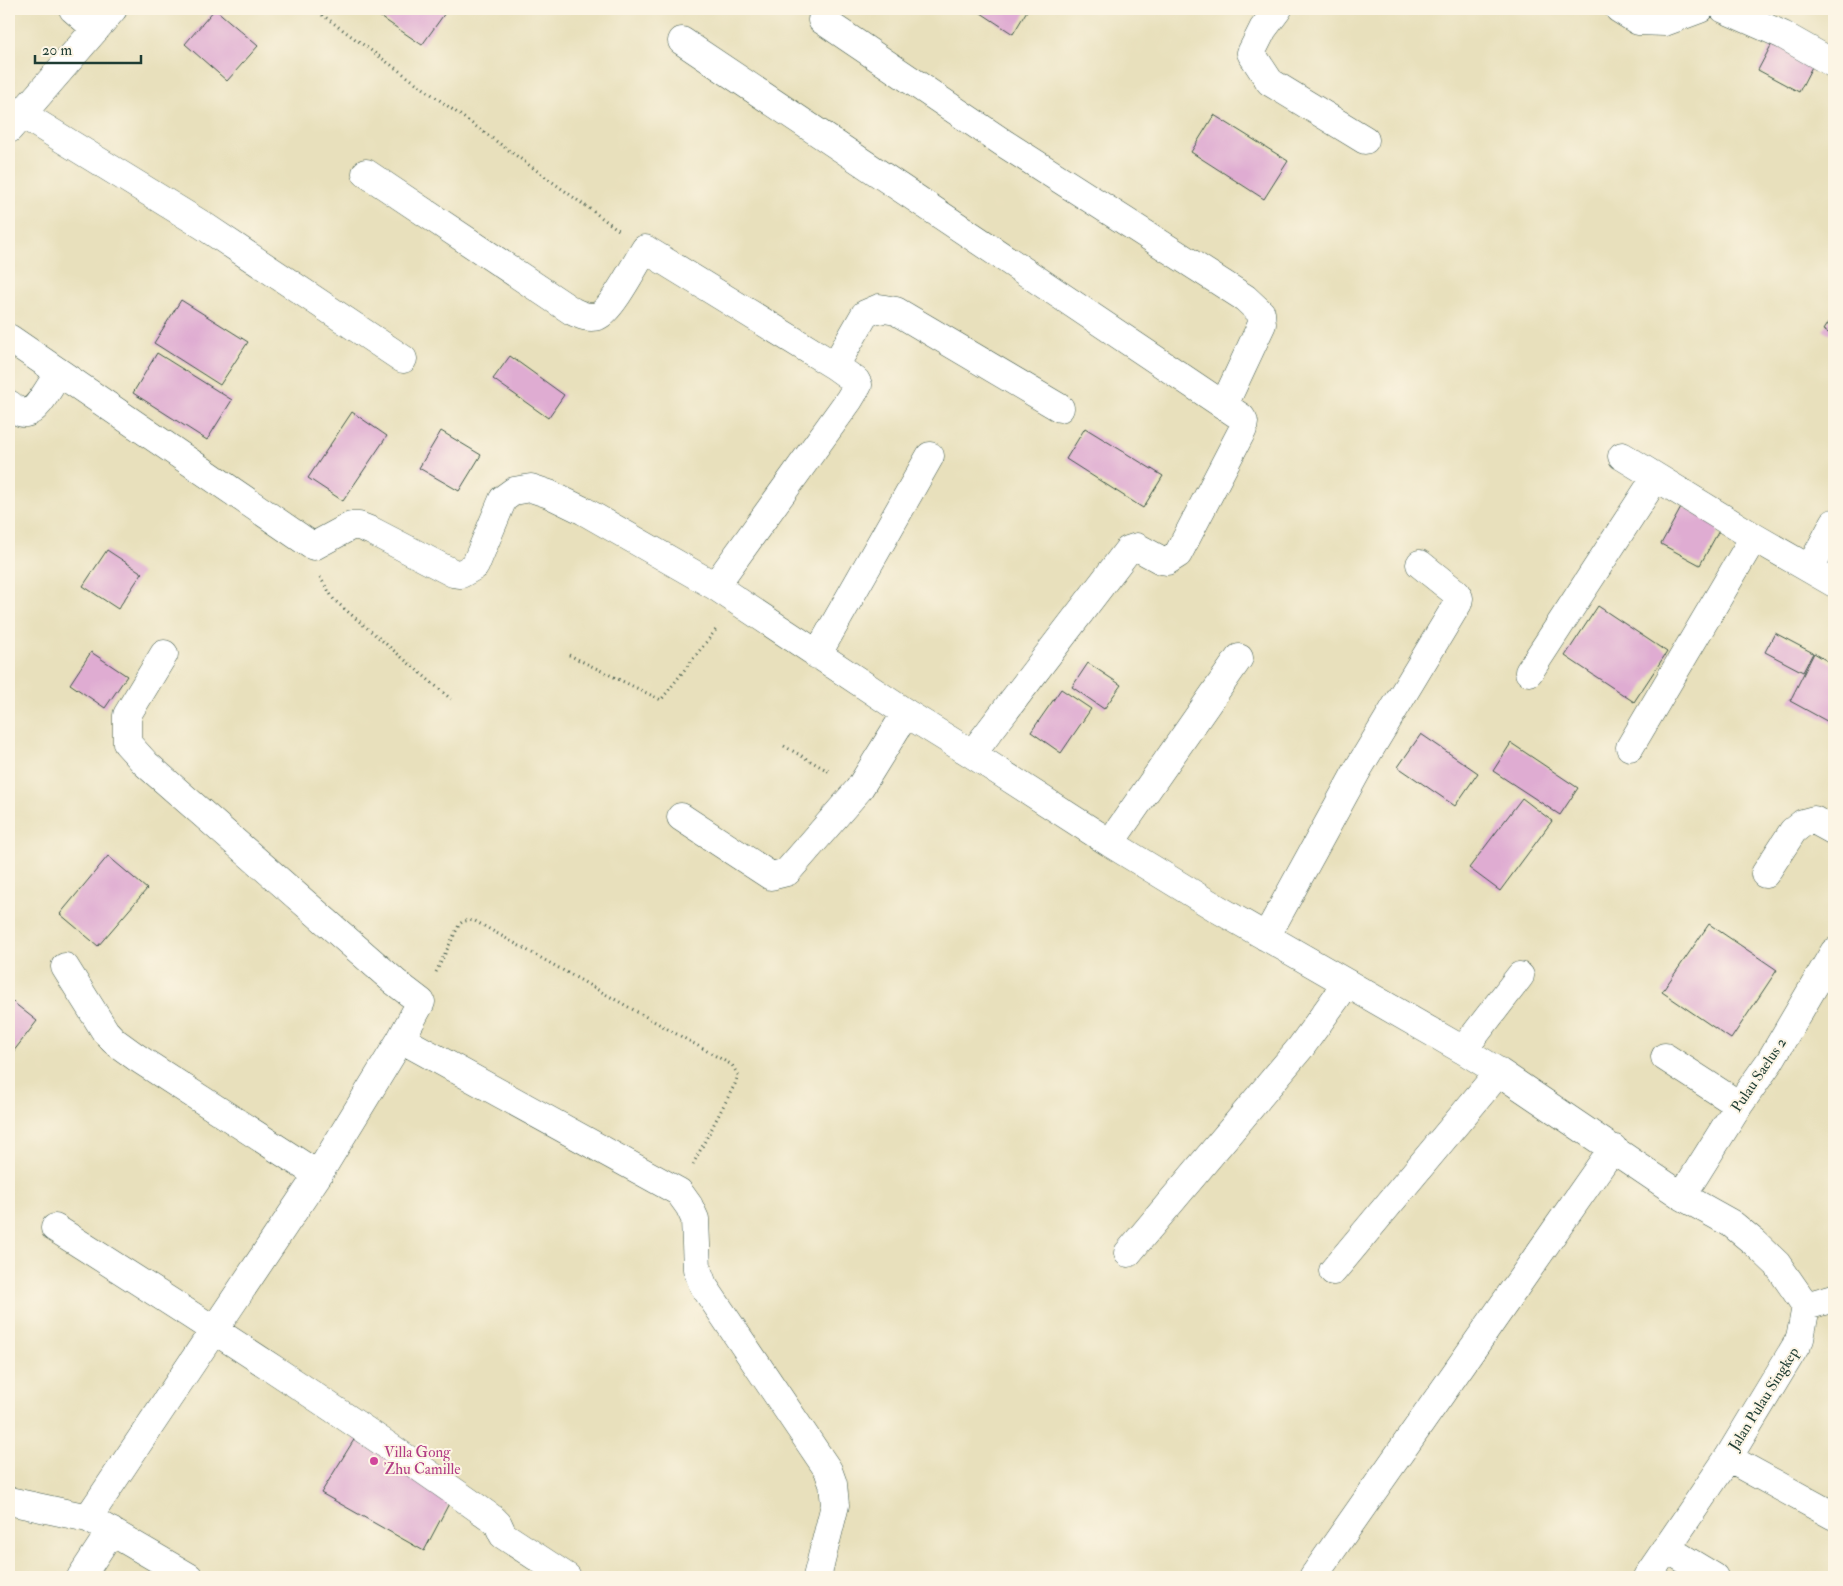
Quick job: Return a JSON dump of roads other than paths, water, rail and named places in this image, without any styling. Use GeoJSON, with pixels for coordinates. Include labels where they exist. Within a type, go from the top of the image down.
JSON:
{"type":"FeatureCollection","features":[{"type":"Feature","properties":{"kind":"street"},"geometry":{"type":"LineString","coordinates":[[72,9],[96,30]]}},
{"type":"Feature","properties":{"kind":"street"},"geometry":{"type":"LineString","coordinates":[[113,9],[16,121],[204,226],[403,359]]}},
{"type":"Feature","properties":{"kind":"street"},"geometry":{"type":"LineString","coordinates":[[1278,9],[1262,29],[1251,53],[1270,82],[1365,140]]}},
{"type":"Feature","properties":{"kind":"street"},"geometry":{"type":"LineString","coordinates":[[1620,9],[1638,20],[1665,22],[1700,9]]}},
{"type":"Feature","properties":{"kind":"street"},"geometry":{"type":"LineString","coordinates":[[1724,9],[1783,34],[1834,64]]}},
{"type":"Feature","properties":{"kind":"street"},"geometry":{"type":"LineString","coordinates":[[822,20],[1005,144],[1245,298],[1261,313],[1262,324],[1224,405]]}},
{"type":"Feature","properties":{"kind":"street"},"geometry":{"type":"LineString","coordinates":[[682,41],[1241,416],[1244,422],[1243,429],[1178,554],[1167,561],[1136,548],[1128,550],[972,754]]}},
{"type":"Feature","properties":{"kind":"street"},"geometry":{"type":"LineString","coordinates":[[366,173],[572,312],[584,317],[597,316],[608,310],[645,249],[835,366],[858,384],[716,586]]}},
{"type":"Feature","properties":{"kind":"street"},"geometry":{"type":"LineString","coordinates":[[835,366],[865,314],[879,308],[896,312],[1060,408]]}},
{"type":"Feature","properties":{"kind":"street"},"geometry":{"type":"LineString","coordinates":[[9,338],[314,546],[351,526],[359,526],[453,573],[461,574],[475,566],[504,499],[514,490],[531,488],[549,494],[584,511],[716,586],[817,655],[1110,843],[1266,937],[1499,1072],[1682,1196],[1732,1224],[1777,1264],[1806,1306],[1834,1298]]}},
{"type":"Feature","properties":{"kind":"street"},"geometry":{"type":"LineString","coordinates":[[9,404],[20,412],[27,413],[35,409],[59,373]]}},
{"type":"Feature","properties":{"kind":"street"},"geometry":{"type":"LineString","coordinates":[[817,655],[930,456]]}},
{"type":"Feature","properties":{"kind":"street"},"geometry":{"type":"LineString","coordinates":[[1622,456],[1754,537],[1834,583]]}},
{"type":"Feature","properties":{"kind":"street"},"geometry":{"type":"LineString","coordinates":[[1529,672],[1656,477]]}},
{"type":"Feature","properties":{"kind":"street"},"geometry":{"type":"LineString","coordinates":[[1810,568],[1834,523]]}},
{"type":"Feature","properties":{"kind":"street"},"geometry":{"type":"LineString","coordinates":[[1630,747],[1754,537]]}},
{"type":"Feature","properties":{"kind":"street"},"geometry":{"type":"LineString","coordinates":[[1266,937],[1358,769],[1458,603],[1459,598],[1456,593],[1420,564]]}},
{"type":"Feature","properties":{"kind":"street"},"geometry":{"type":"LineString","coordinates":[[81,1577],[100,1524],[214,1329],[318,1175],[401,1039],[421,1002],[395,982],[146,764],[127,743],[127,715],[164,654]]}},
{"type":"Feature","properties":{"kind":"street"},"geometry":{"type":"LineString","coordinates":[[1110,843],[1239,658]]}},
{"type":"Feature","properties":{"kind":"street"},"geometry":{"type":"LineString","coordinates":[[681,817],[771,876],[781,874],[792,868],[859,789],[906,713]]}},
{"type":"Feature","properties":{"kind":"street"},"geometry":{"type":"LineString","coordinates":[[1765,874],[1794,831],[1803,823],[1814,820],[1834,831]]}},
{"type":"Feature","properties":{"kind":"street","name":"Pulau Saelus 2"},"geometry":{"type":"LineString","coordinates":[[1682,1196],[1739,1105],[1774,1054],[1834,952]]}},
{"type":"Feature","properties":{"kind":"street"},"geometry":{"type":"LineString","coordinates":[[64,967],[105,1031],[114,1041],[318,1175]]}},
{"type":"Feature","properties":{"kind":"street"},"geometry":{"type":"LineString","coordinates":[[1463,1050],[1520,976]]}},
{"type":"Feature","properties":{"kind":"street"},"geometry":{"type":"LineString","coordinates":[[1128,1253],[1301,1047],[1347,983]]}},
{"type":"Feature","properties":{"kind":"street"},"geometry":{"type":"LineString","coordinates":[[401,1039],[679,1192],[695,1219],[697,1269],[702,1285],[828,1470],[835,1505],[817,1577]]}},
{"type":"Feature","properties":{"kind":"street"},"geometry":{"type":"LineString","coordinates":[[1665,1057],[1739,1105]]}},
{"type":"Feature","properties":{"kind":"street"},"geometry":{"type":"LineString","coordinates":[[1333,1271],[1499,1072]]}},
{"type":"Feature","properties":{"kind":"street"},"geometry":{"type":"LineString","coordinates":[[1313,1577],[1613,1148]]}},
{"type":"Feature","properties":{"kind":"street"},"geometry":{"type":"LineString","coordinates":[[55,1228],[214,1329],[418,1465],[493,1519],[498,1524],[503,1535],[567,1577]]}},
{"type":"Feature","properties":{"kind":"street","name":"Jalan Pulau Singkep"},"geometry":{"type":"LineString","coordinates":[[1647,1577],[1728,1458],[1800,1339],[1806,1306]]}},
{"type":"Feature","properties":{"kind":"street"},"geometry":{"type":"LineString","coordinates":[[1728,1458],[1834,1516]]}},
{"type":"Feature","properties":{"kind":"street"},"geometry":{"type":"LineString","coordinates":[[9,1501],[100,1524],[188,1577]]}},
{"type":"Feature","properties":{"kind":"street"},"geometry":{"type":"LineString","coordinates":[[1666,1548],[1714,1577]]}},
{"type":"Feature","properties":{"kind":"place","name":"Villa Gong Zhu Camille"},"geometry":{"type":"Point","coordinates":[374,1461]}}]}
